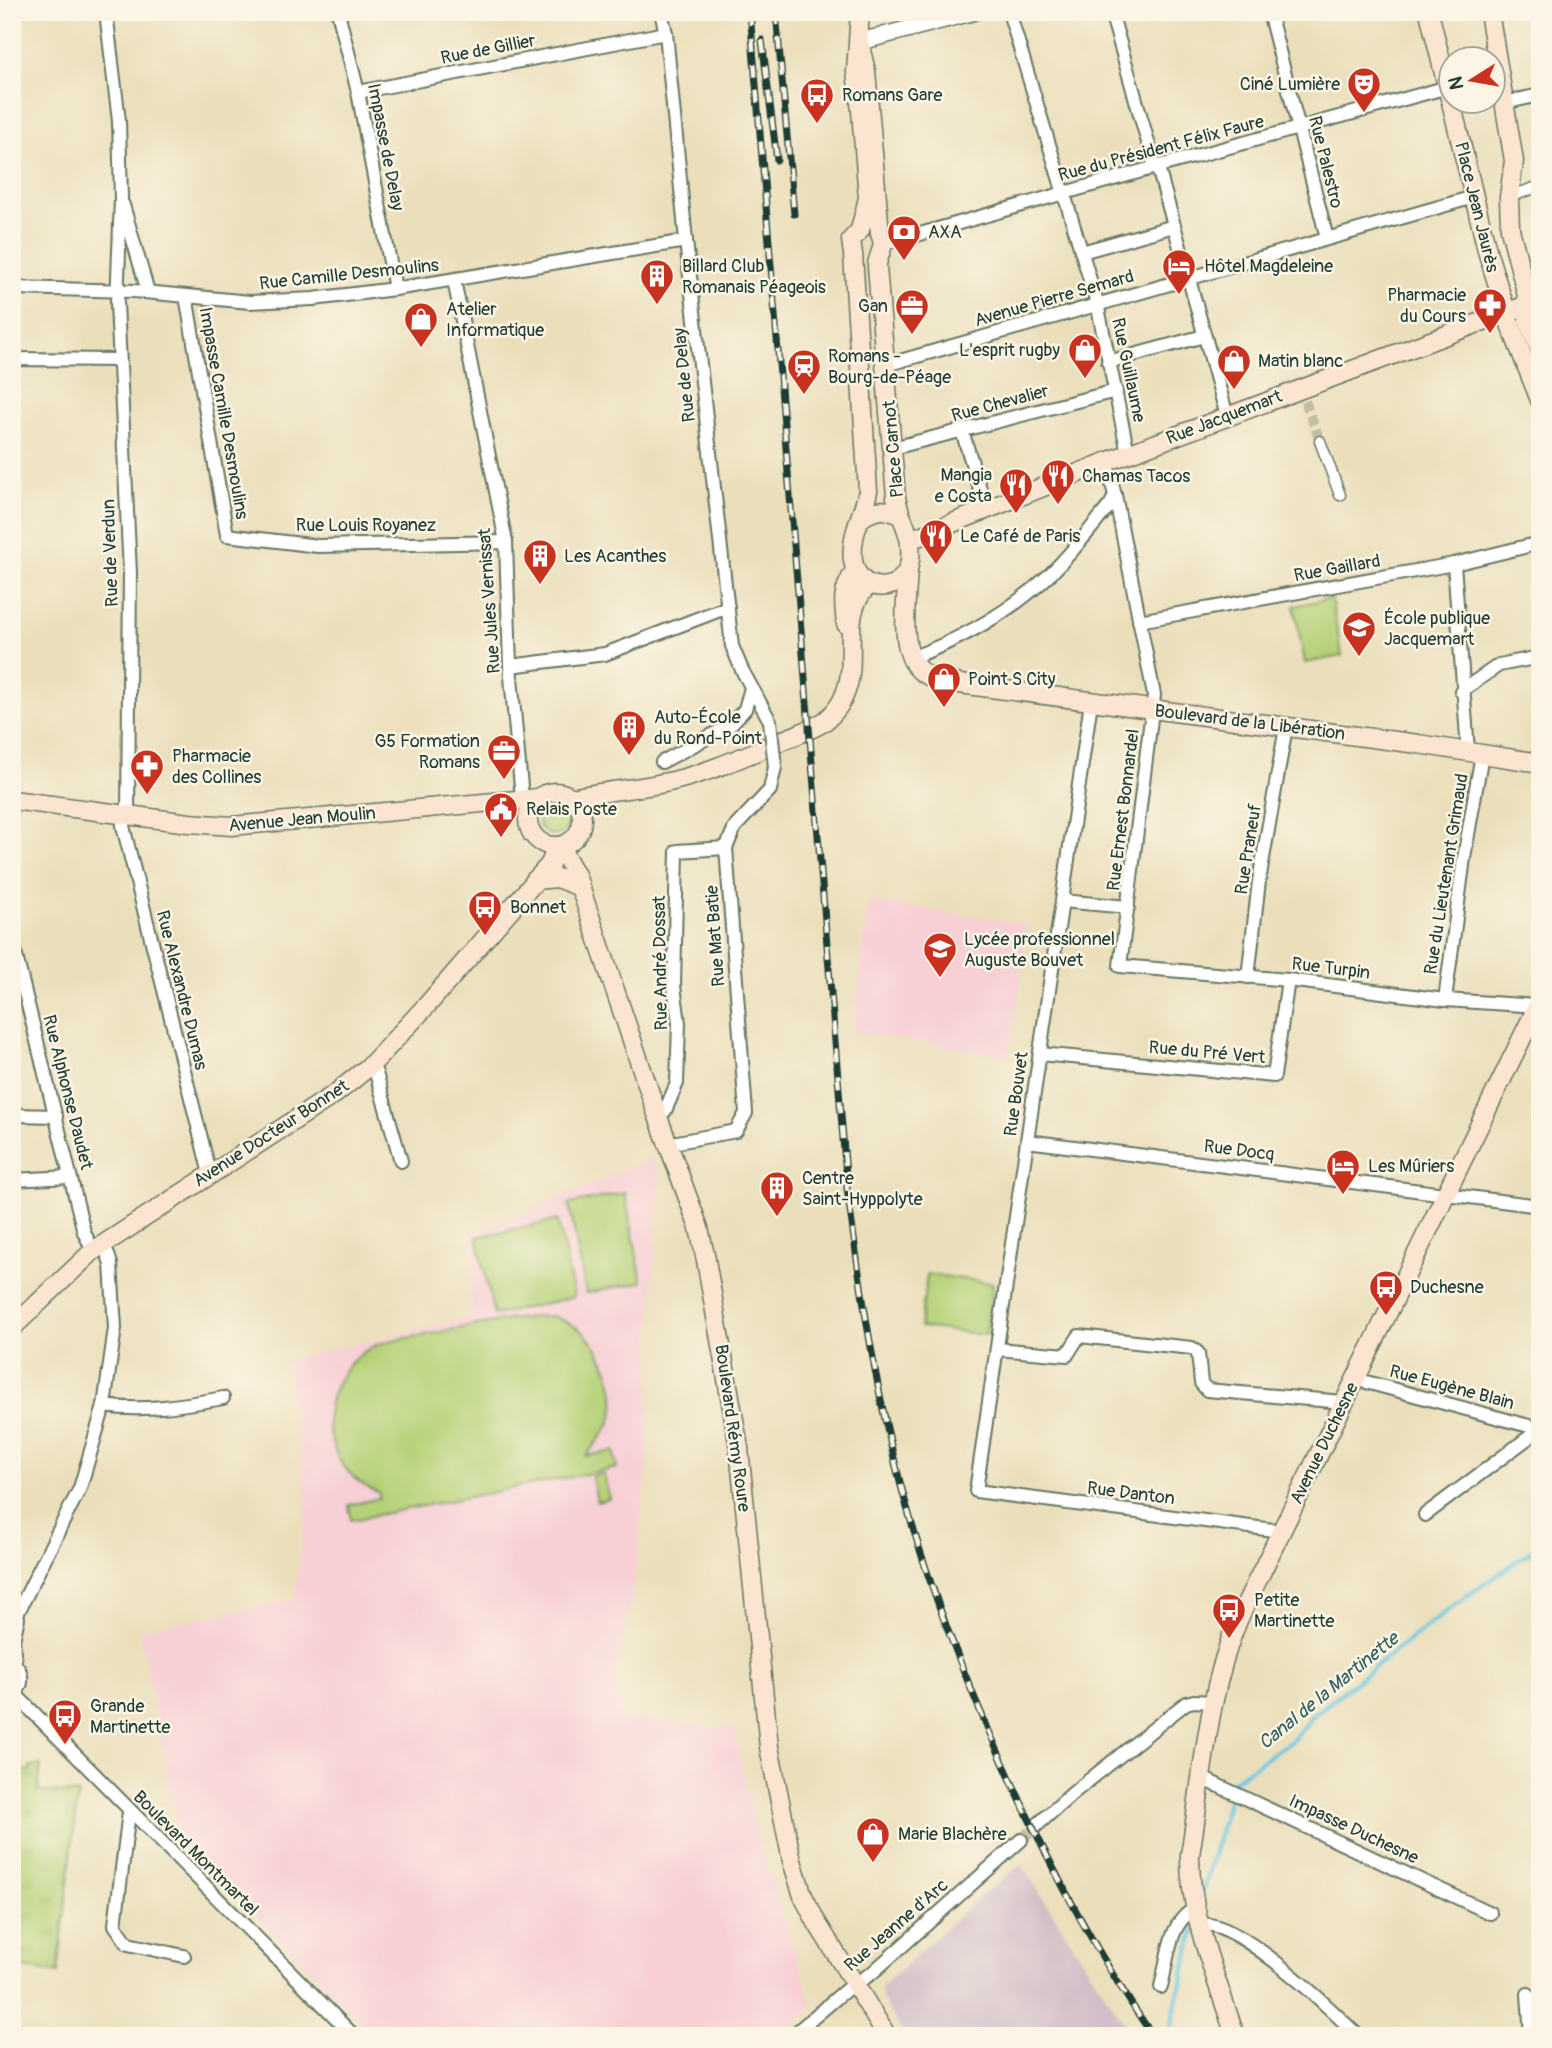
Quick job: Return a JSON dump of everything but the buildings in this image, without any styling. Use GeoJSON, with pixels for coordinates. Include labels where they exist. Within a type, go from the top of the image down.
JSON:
{"type":"FeatureCollection","features":[{"type":"Feature","properties":{"kind":"main road"},"geometry":{"type":"LineString","coordinates":[[859,43],[860,12]]}},
{"type":"Feature","properties":{"kind":"main road","name":"Place Jean Jaurès"},"geometry":{"type":"LineString","coordinates":[[1429,12],[1438,46]]}},
{"type":"Feature","properties":{"kind":"main road","name":"Place Jean Jaurès"},"geometry":{"type":"LineString","coordinates":[[1489,12],[1494,46]]}},
{"type":"Feature","properties":{"kind":"main road","name":"Place Carnot"},"geometry":{"type":"LineString","coordinates":[[855,571],[853,541],[868,491],[855,240],[868,198],[856,72],[859,43]]}},
{"type":"Feature","properties":{"kind":"main road","name":"Place Carnot"},"geometry":{"type":"LineString","coordinates":[[859,43],[866,71],[899,515]]}},
{"type":"Feature","properties":{"kind":"main road","name":"Place Jean Jaurès"},"geometry":{"type":"LineString","coordinates":[[1455,116],[1488,254],[1506,312],[1540,400]]}},
{"type":"Feature","properties":{"kind":"main road","name":"Place Jean Jaurès"},"geometry":{"type":"LineString","coordinates":[[1505,116],[1514,161],[1509,197],[1510,229],[1534,302],[1528,321],[1540,349]]}},
{"type":"Feature","properties":{"kind":"main road"},"geometry":{"type":"LineString","coordinates":[[869,228],[880,245],[864,261],[855,240],[869,228]]}},
{"type":"Feature","properties":{"kind":"main road","name":"Rue Jacquemart"},"geometry":{"type":"LineString","coordinates":[[910,540],[986,508],[1227,416],[1303,395],[1534,302]]}},
{"type":"Feature","properties":{"kind":"main road","name":"Place Carnot"},"geometry":{"type":"LineString","coordinates":[[860,519],[880,510],[892,511],[907,525],[910,540],[905,625]]}},
{"type":"Feature","properties":{"kind":"main road"},"geometry":{"type":"LineString","coordinates":[[572,798],[678,780],[737,759],[822,722],[841,704],[850,679],[855,603],[877,587],[894,585],[908,570]]}},
{"type":"Feature","properties":{"kind":"main road"},"geometry":{"type":"LineString","coordinates":[[850,659],[843,599],[845,588],[855,571],[877,587],[905,625],[911,658]]}},
{"type":"Feature","properties":{"kind":"main road","name":"Boulevard de la Libération"},"geometry":{"type":"LineString","coordinates":[[911,658],[922,672],[936,679],[960,684],[1475,752],[1540,763]]}},
{"type":"Feature","properties":{"kind":"main road"},"geometry":{"type":"LineString","coordinates":[[580,826],[577,803],[572,798],[555,792],[524,802],[529,828],[537,840],[559,847],[573,840],[580,826],[603,802],[622,791]]}},
{"type":"Feature","properties":{"kind":"main road","name":"Avenue Jean Moulin"},"geometry":{"type":"LineString","coordinates":[[12,800],[232,826],[524,802]]}},
{"type":"Feature","properties":{"kind":"main road","name":"Boulevard Rémy Roure"},"geometry":{"type":"LineString","coordinates":[[578,881],[580,826]]}},
{"type":"Feature","properties":{"kind":"main road"},"geometry":{"type":"LineString","coordinates":[[537,840],[541,864],[536,880],[557,878],[578,881]]}},
{"type":"Feature","properties":{"kind":"main road","name":"Boulevard Rémy Roure"},"geometry":{"type":"LineString","coordinates":[[559,847],[578,881],[667,1144],[699,1228],[717,1315],[739,1448],[769,1747],[792,1861],[803,1896],[817,1923],[887,2036]]}},
{"type":"Feature","properties":{"kind":"main road","name":"Avenue Docteur Bonnet"},"geometry":{"type":"LineString","coordinates":[[12,1328],[99,1247],[335,1094],[370,1065],[428,1004],[550,864],[559,847]]}},
{"type":"Feature","properties":{"kind":"main road","name":"Avenue Duchesne"},"geometry":{"type":"LineString","coordinates":[[1235,2036],[1198,1917],[1190,1874],[1190,1855],[1212,1702],[1220,1666],[1229,1640],[1343,1402],[1539,1004]]}},
{"type":"Feature","properties":{"kind":"street"},"geometry":{"type":"LineString","coordinates":[[106,12],[119,121],[121,199],[148,292]]}},
{"type":"Feature","properties":{"kind":"street","name":"Impasse de Delay"},"geometry":{"type":"LineString","coordinates":[[338,12],[358,92],[395,289]]}},
{"type":"Feature","properties":{"kind":"street","name":"Rue de Delay"},"geometry":{"type":"LineString","coordinates":[[661,12],[666,33],[686,241],[733,646],[751,688]]}},
{"type":"Feature","properties":{"kind":"street"},"geometry":{"type":"LineString","coordinates":[[859,43],[974,12]]}},
{"type":"Feature","properties":{"kind":"street","name":"Rue Guillaume"},"geometry":{"type":"LineString","coordinates":[[1009,12],[1097,303],[1128,453]]}},
{"type":"Feature","properties":{"kind":"street"},"geometry":{"type":"LineString","coordinates":[[1111,12],[1227,416]]}},
{"type":"Feature","properties":{"kind":"street","name":"Rue Palestro"},"geometry":{"type":"LineString","coordinates":[[1269,12],[1327,239]]}},
{"type":"Feature","properties":{"kind":"street","name":"Rue de Gillier"},"geometry":{"type":"LineString","coordinates":[[358,92],[666,33]]}},
{"type":"Feature","properties":{"kind":"street"},"geometry":{"type":"LineString","coordinates":[[1506,102],[1540,95]]}},
{"type":"Feature","properties":{"kind":"street","name":"Rue du Président Félix Faure"},"geometry":{"type":"LineString","coordinates":[[880,245],[1300,128],[1436,99]]}},
{"type":"Feature","properties":{"kind":"street"},"geometry":{"type":"LineString","coordinates":[[1509,197],[1540,186]]}},
{"type":"Feature","properties":{"kind":"street","name":"Avenue Pierre Semard"},"geometry":{"type":"LineString","coordinates":[[886,365],[1474,197]]}},
{"type":"Feature","properties":{"kind":"street","name":"Rue de Verdun"},"geometry":{"type":"LineString","coordinates":[[121,199],[119,360],[130,573],[125,814]]}},
{"type":"Feature","properties":{"kind":"street"},"geometry":{"type":"LineString","coordinates":[[1082,253],[1174,226]]}},
{"type":"Feature","properties":{"kind":"street","name":"Rue Camille Desmoulins"},"geometry":{"type":"LineString","coordinates":[[12,288],[118,290],[268,303],[395,289],[686,241]]}},
{"type":"Feature","properties":{"kind":"street","name":"Rue Jules Vernissat"},"geometry":{"type":"LineString","coordinates":[[454,280],[506,542],[510,666],[524,802]]}},
{"type":"Feature","properties":{"kind":"street","name":"Impasse Camille Desmoulins"},"geometry":{"type":"LineString","coordinates":[[186,296],[227,535]]}},
{"type":"Feature","properties":{"kind":"street"},"geometry":{"type":"LineString","coordinates":[[1108,362],[1204,336]]}},
{"type":"Feature","properties":{"kind":"street"},"geometry":{"type":"LineString","coordinates":[[12,359],[119,360]]}},
{"type":"Feature","properties":{"kind":"street","name":"Rue Chevalier"},"geometry":{"type":"LineString","coordinates":[[893,448],[1116,391]]}},
{"type":"Feature","properties":{"kind":"street"},"geometry":{"type":"LineString","coordinates":[[962,431],[986,508]]}},
{"type":"Feature","properties":{"kind":"street"},"geometry":{"type":"LineString","coordinates":[[1320,442],[1340,495]]}},
{"type":"Feature","properties":{"kind":"street","name":"Rue Ernest Bonnardel"},"geometry":{"type":"LineString","coordinates":[[1106,462],[1115,495],[1154,695],[1120,966]]}},
{"type":"Feature","properties":{"kind":"street"},"geometry":{"type":"LineString","coordinates":[[911,658],[971,631],[1028,593],[1048,576],[1111,505],[1115,495]]}},
{"type":"Feature","properties":{"kind":"street","name":"Rue Louis Royanez"},"geometry":{"type":"LineString","coordinates":[[227,535],[318,547],[506,542]]}},
{"type":"Feature","properties":{"kind":"street","name":"Rue Gaillard"},"geometry":{"type":"LineString","coordinates":[[1139,621],[1454,564],[1540,543]]}},
{"type":"Feature","properties":{"kind":"street","name":"Rue du Lieutenant Grimaud"},"geometry":{"type":"LineString","coordinates":[[1445,1000],[1475,752],[1461,691],[1454,564]]}},
{"type":"Feature","properties":{"kind":"street"},"geometry":{"type":"LineString","coordinates":[[510,666],[604,654],[728,607]]}},
{"type":"Feature","properties":{"kind":"street"},"geometry":{"type":"LineString","coordinates":[[1461,691],[1499,665],[1540,657]]}},
{"type":"Feature","properties":{"kind":"street"},"geometry":{"type":"LineString","coordinates":[[726,848],[735,827],[770,790],[775,767],[770,721],[751,688]]}},
{"type":"Feature","properties":{"kind":"street"},"geometry":{"type":"LineString","coordinates":[[662,762],[729,726],[745,709],[751,688]]}},
{"type":"Feature","properties":{"kind":"street","name":"Rue Bouvet"},"geometry":{"type":"LineString","coordinates":[[976,1492],[1091,702]]}},
{"type":"Feature","properties":{"kind":"street","name":"Rue Praneuf"},"geometry":{"type":"LineString","coordinates":[[1248,977],[1259,881],[1286,727]]}},
{"type":"Feature","properties":{"kind":"street","name":"Rue Alexandre Dumas"},"geometry":{"type":"LineString","coordinates":[[125,814],[123,826],[210,1174]]}},
{"type":"Feature","properties":{"kind":"street","name":"Rue Mat Batie"},"geometry":{"type":"LineString","coordinates":[[667,1144],[736,1131],[746,1113],[726,848]]}},
{"type":"Feature","properties":{"kind":"street","name":"Rue André Dossat"},"geometry":{"type":"LineString","coordinates":[[657,1114],[665,1111],[677,1083],[679,1023],[674,986],[677,851],[726,848]]}},
{"type":"Feature","properties":{"kind":"street"},"geometry":{"type":"LineString","coordinates":[[1062,901],[1128,907]]}},
{"type":"Feature","properties":{"kind":"street","name":"Rue Alphonse Daudet"},"geometry":{"type":"LineString","coordinates":[[12,940],[84,1233],[99,1247],[111,1264],[115,1328],[104,1406],[80,1488],[15,1619],[14,1663],[20,1670],[22,1683],[14,1695]]}},
{"type":"Feature","properties":{"kind":"street","name":"Rue Turpin"},"geometry":{"type":"LineString","coordinates":[[1120,966],[1288,980],[1445,1000],[1539,1004]]}},
{"type":"Feature","properties":{"kind":"street","name":"Rue du Pré Vert"},"geometry":{"type":"LineString","coordinates":[[1040,1054],[1274,1076],[1288,980]]}},
{"type":"Feature","properties":{"kind":"street"},"geometry":{"type":"LineString","coordinates":[[370,1065],[376,1073],[401,1161]]}},
{"type":"Feature","properties":{"kind":"street"},"geometry":{"type":"LineString","coordinates":[[12,1115],[56,1116]]}},
{"type":"Feature","properties":{"kind":"street","name":"Rue Docq"},"geometry":{"type":"LineString","coordinates":[[1027,1141],[1540,1206]]}},
{"type":"Feature","properties":{"kind":"street"},"geometry":{"type":"LineString","coordinates":[[12,1180],[70,1177]]}},
{"type":"Feature","properties":{"kind":"street"},"geometry":{"type":"LineString","coordinates":[[997,1349],[1067,1355],[1079,1336],[1192,1348],[1198,1353],[1201,1383],[1207,1390],[1343,1402]]}},
{"type":"Feature","properties":{"kind":"street","name":"Rue Eugène Blain"},"geometry":{"type":"LineString","coordinates":[[1355,1379],[1540,1429]]}},
{"type":"Feature","properties":{"kind":"street"},"geometry":{"type":"LineString","coordinates":[[104,1406],[125,1409],[163,1407],[223,1398]]}},
{"type":"Feature","properties":{"kind":"street"},"geometry":{"type":"LineString","coordinates":[[1425,1515],[1540,1429]]}},
{"type":"Feature","properties":{"kind":"street","name":"Rue Danton"},"geometry":{"type":"LineString","coordinates":[[976,1492],[1281,1531]]}},
{"type":"Feature","properties":{"kind":"street","name":"Boulevard Montmartel"},"geometry":{"type":"LineString","coordinates":[[14,1695],[354,2036]]}},
{"type":"Feature","properties":{"kind":"street"},"geometry":{"type":"LineString","coordinates":[[1036,1826],[1186,1703],[1212,1702]]}},
{"type":"Feature","properties":{"kind":"street","name":"Impasse Duchesne"},"geometry":{"type":"LineString","coordinates":[[1202,1778],[1490,1913]]}},
{"type":"Feature","properties":{"kind":"street"},"geometry":{"type":"LineString","coordinates":[[129,1812],[115,1925],[128,1944],[184,1956]]}},
{"type":"Feature","properties":{"kind":"street","name":"Rue Jeanne d'Arc"},"geometry":{"type":"LineString","coordinates":[[792,2036],[872,1973],[1021,1840]]}},
{"type":"Feature","properties":{"kind":"street"},"geometry":{"type":"LineString","coordinates":[[1161,1987],[1176,1925],[1186,1914],[1236,1934],[1319,1996],[1358,2036]]}},
{"type":"Feature","properties":{"kind":"street"},"geometry":{"type":"LineString","coordinates":[[1528,1994],[1531,2036]]}},
{"type":"Feature","properties":{"kind":"shaded area","name":"Lycée professionnel Auguste Bouvet"},"geometry":{"type":"Polygon","coordinates":[[[869,901],[1027,924],[1019,976],[1022,977],[1008,1056],[852,1032],[869,901]]]}},
{"type":"Feature","properties":{"kind":"shaded area"},"geometry":{"type":"Polygon","coordinates":[[[652,1158],[660,1175],[651,1326],[647,1467],[633,1589],[615,1675],[625,1719],[733,1728],[759,1840],[812,2004],[807,2013],[779,2036],[375,2036],[180,1839],[139,1630],[294,1600],[307,1506],[286,1360],[471,1316],[473,1234],[652,1158]]]}},
{"type":"Feature","properties":{"kind":"shaded area"},"geometry":{"type":"Polygon","coordinates":[[[1021,1864],[1132,2036],[905,2036],[882,1999],[881,1987],[980,1897],[1021,1864]]]}},
{"type":"Feature","properties":{"kind":"green space"},"geometry":{"type":"Polygon","coordinates":[[[1331,598],[1342,656],[1305,663],[1294,606],[1331,598]]]}},
{"type":"Feature","properties":{"kind":"green space"},"geometry":{"type":"Polygon","coordinates":[[[554,803],[565,808],[570,819],[565,830],[554,835],[543,830],[538,819],[543,808],[554,803]]]}},
{"type":"Feature","properties":{"kind":"green space"},"geometry":{"type":"Polygon","coordinates":[[[625,1193],[642,1282],[586,1293],[569,1204],[625,1193]]]}},
{"type":"Feature","properties":{"kind":"green space"},"geometry":{"type":"Polygon","coordinates":[[[558,1220],[574,1297],[494,1315],[477,1237],[558,1220]]]}},
{"type":"Feature","properties":{"kind":"green space"},"geometry":{"type":"Polygon","coordinates":[[[927,1274],[993,1283],[986,1335],[920,1327],[927,1274]]]}},
{"type":"Feature","properties":{"kind":"green space"},"geometry":{"type":"Polygon","coordinates":[[[552,1316],[570,1323],[585,1334],[604,1361],[614,1394],[613,1415],[605,1432],[586,1456],[614,1451],[617,1468],[351,1520],[349,1505],[379,1498],[379,1493],[362,1484],[348,1471],[337,1455],[330,1436],[328,1422],[332,1394],[338,1381],[355,1359],[366,1350],[390,1340],[504,1320],[552,1316]]]}},
{"type":"Feature","properties":{"kind":"green space"},"geometry":{"type":"Polygon","coordinates":[[[604,1474],[609,1499],[597,1502],[592,1476],[604,1474]]]}},
{"type":"Feature","properties":{"kind":"green space"},"geometry":{"type":"Polygon","coordinates":[[[41,1765],[38,1791],[78,1794],[58,1973],[12,1966],[12,1771],[30,1770],[30,1767],[41,1765]]]}},
{"type":"Feature","properties":{"kind":"waterway","name":"Canal de la Martinette"},"geometry":{"type":"LineString","coordinates":[[1201,1898],[1234,1780],[1294,1739],[1312,1716],[1454,1605],[1540,1545]]}},
{"type":"Feature","properties":{"kind":"waterway","name":"Canal de la Martinette"},"geometry":{"type":"LineString","coordinates":[[1171,2025],[1194,1930]]}},
{"type":"Feature","properties":{"kind":"tunnel"},"geometry":{"type":"LineString","coordinates":[[1305,401],[1320,441]]}},
{"type":"Feature","properties":{"kind":"tunnel"},"geometry":{"type":"LineString","coordinates":[[1021,1840],[1036,1826]]}},
{"type":"Feature","properties":{"kind":"railway"},"geometry":{"type":"LineString","coordinates":[[750,12],[847,1187],[878,1386],[916,1538],[938,1605],[977,1703],[1055,1871],[1111,1971],[1153,2036]]}},
{"type":"Feature","properties":{"kind":"railway"},"geometry":{"type":"LineString","coordinates":[[776,12],[794,214]]}},
{"type":"Feature","properties":{"kind":"railway"},"geometry":{"type":"LineString","coordinates":[[762,40],[777,160]]}},
{"type":"Feature","properties":{"kind":"place","name":"Ciné Lumière"},"geometry":{"type":"Point","coordinates":[1364,114]}},
{"type":"Feature","properties":{"kind":"place","name":"Romans Gare"},"geometry":{"type":"Point","coordinates":[817,125]}},
{"type":"Feature","properties":{"kind":"place","name":"AXA"},"geometry":{"type":"Point","coordinates":[904,262]}},
{"type":"Feature","properties":{"kind":"place","name":"Hôtel Magdeleine"},"geometry":{"type":"Point","coordinates":[1179,296]}},
{"type":"Feature","properties":{"kind":"place","name":"Billard Club Romanais Péageois"},"geometry":{"type":"Point","coordinates":[657,306]}},
{"type":"Feature","properties":{"kind":"place","name":"Pharmacie du Cours"},"geometry":{"type":"Point","coordinates":[1490,335]}},
{"type":"Feature","properties":{"kind":"place","name":"Gan"},"geometry":{"type":"Point","coordinates":[912,336]}},
{"type":"Feature","properties":{"kind":"place","name":"Atelier Informatique"},"geometry":{"type":"Point","coordinates":[421,349]}},
{"type":"Feature","properties":{"kind":"place","name":"L'esprit rugby"},"geometry":{"type":"Point","coordinates":[1085,380]}},
{"type":"Feature","properties":{"kind":"place","name":"Matin blanc"},"geometry":{"type":"Point","coordinates":[1234,391]}},
{"type":"Feature","properties":{"kind":"place","name":"Romans - Bourg-de-Péage"},"geometry":{"type":"Point","coordinates":[804,396]}},
{"type":"Feature","properties":{"kind":"place","name":"Chamas Tacos"},"geometry":{"type":"Point","coordinates":[1058,506]}},
{"type":"Feature","properties":{"kind":"place","name":"Mangia e Costa"},"geometry":{"type":"Point","coordinates":[1016,515]}},
{"type":"Feature","properties":{"kind":"place","name":"Le Café de Paris"},"geometry":{"type":"Point","coordinates":[936,566]}},
{"type":"Feature","properties":{"kind":"place","name":"Les Acanthes"},"geometry":{"type":"Point","coordinates":[540,586]}},
{"type":"Feature","properties":{"kind":"place","name":"École publique Jacquemart"},"geometry":{"type":"Point","coordinates":[1359,658]}},
{"type":"Feature","properties":{"kind":"place","name":"Point S City"},"geometry":{"type":"Point","coordinates":[944,709]}},
{"type":"Feature","properties":{"kind":"place","name":"Auto-École du Rond-Point"},"geometry":{"type":"Point","coordinates":[629,757]}},
{"type":"Feature","properties":{"kind":"place","name":"G5 Formation Romans"},"geometry":{"type":"Point","coordinates":[504,781]}},
{"type":"Feature","properties":{"kind":"place","name":"Pharmacie des Collines"},"geometry":{"type":"Point","coordinates":[147,796]}},
{"type":"Feature","properties":{"kind":"place","name":"Relais Poste"},"geometry":{"type":"Point","coordinates":[501,839]}},
{"type":"Feature","properties":{"kind":"place","name":"Bonnet"},"geometry":{"type":"Point","coordinates":[485,937]}},
{"type":"Feature","properties":{"kind":"place","name":"Lycée professionnel Auguste Bouvet"},"geometry":{"type":"Point","coordinates":[940,979]}},
{"type":"Feature","properties":{"kind":"place","name":"Les Mûriers"},"geometry":{"type":"Point","coordinates":[1343,1196]}},
{"type":"Feature","properties":{"kind":"place","name":"Centre Saint-Hyppolyte"},"geometry":{"type":"Point","coordinates":[777,1218]}},
{"type":"Feature","properties":{"kind":"place","name":"Duchesne"},"geometry":{"type":"Point","coordinates":[1386,1317]}},
{"type":"Feature","properties":{"kind":"place","name":"Petite Martinette"},"geometry":{"type":"Point","coordinates":[1229,1640]}},
{"type":"Feature","properties":{"kind":"place","name":"Grande Martinette"},"geometry":{"type":"Point","coordinates":[65,1746]}},
{"type":"Feature","properties":{"kind":"place","name":"Marie Blachère"},"geometry":{"type":"Point","coordinates":[873,1864]}}]}
